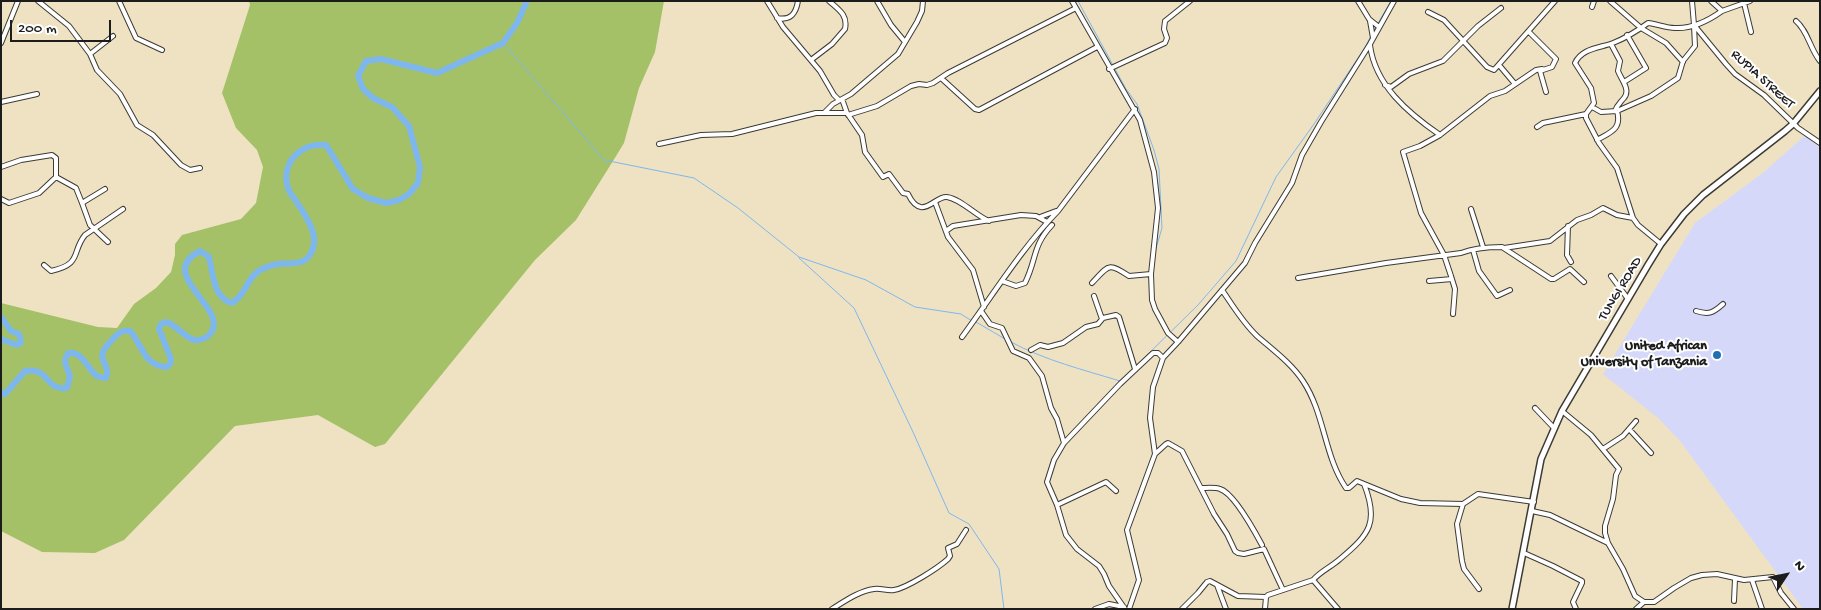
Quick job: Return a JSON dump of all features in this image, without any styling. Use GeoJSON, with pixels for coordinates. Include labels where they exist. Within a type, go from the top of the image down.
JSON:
{"type":"FeatureCollection","features":[{"type":"Feature","properties":{"kind":"main road","name":"TUNGI ROAD"},"geometry":{"type":"LineString","coordinates":[[1512,609],[1542,459],[1562,411],[1628,299],[1661,244],[1684,214],[1703,195],[1793,124],[1820,91]]}},
{"type":"Feature","properties":{"kind":"street"},"geometry":{"type":"LineString","coordinates":[[1,43],[18,1]]}},
{"type":"Feature","properties":{"kind":"street"},"geometry":{"type":"LineString","coordinates":[[38,1],[69,26],[90,54],[97,70],[120,94],[137,125],[153,135],[181,165],[190,170],[200,168]]}},
{"type":"Feature","properties":{"kind":"street"},"geometry":{"type":"LineString","coordinates":[[119,1],[136,38],[162,50]]}},
{"type":"Feature","properties":{"kind":"street"},"geometry":{"type":"LineString","coordinates":[[766,1],[785,30],[841,99],[848,114],[862,135],[865,152],[883,177],[889,174],[903,193],[908,194],[916,205],[929,206],[942,197],[952,199],[989,221]]}},
{"type":"Feature","properties":{"kind":"street"},"geometry":{"type":"LineString","coordinates":[[785,30],[788,18],[794,13],[798,1]]}},
{"type":"Feature","properties":{"kind":"street"},"geometry":{"type":"LineString","coordinates":[[811,60],[832,44],[845,29],[845,18],[829,1]]}},
{"type":"Feature","properties":{"kind":"street"},"geometry":{"type":"LineString","coordinates":[[877,1],[890,25],[905,42]]}},
{"type":"Feature","properties":{"kind":"street"},"geometry":{"type":"LineString","coordinates":[[824,113],[830,106],[852,94],[891,62],[920,16],[923,1]]}},
{"type":"Feature","properties":{"kind":"street"},"geometry":{"type":"LineString","coordinates":[[1072,1],[1109,69],[1140,120],[1148,146],[1157,196],[1158,216],[1151,274],[1151,292],[1155,310],[1168,333],[1178,342]]}},
{"type":"Feature","properties":{"kind":"street"},"geometry":{"type":"LineString","coordinates":[[1109,69],[1165,42],[1167,38],[1164,29],[1165,21],[1190,1]]}},
{"type":"Feature","properties":{"kind":"street"},"geometry":{"type":"LineString","coordinates":[[1358,1],[1369,19],[1373,38]]}},
{"type":"Feature","properties":{"kind":"street"},"geometry":{"type":"LineString","coordinates":[[1155,454],[1150,418],[1153,388],[1162,358],[1178,342],[1245,263],[1255,243],[1292,183],[1302,155],[1320,122],[1370,44],[1394,1]]}},
{"type":"Feature","properties":{"kind":"street"},"geometry":{"type":"LineString","coordinates":[[1428,12],[1442,19],[1488,68],[1494,70],[1555,1]]}},
{"type":"Feature","properties":{"kind":"street"},"geometry":{"type":"LineString","coordinates":[[1592,7],[1594,1]]}},
{"type":"Feature","properties":{"kind":"street"},"geometry":{"type":"LineString","coordinates":[[1610,1],[1641,28],[1666,43],[1683,62]]}},
{"type":"Feature","properties":{"kind":"street"},"geometry":{"type":"LineString","coordinates":[[1592,107],[1601,112],[1616,111],[1651,96],[1678,78],[1683,62],[1695,46],[1692,1]]}},
{"type":"Feature","properties":{"kind":"street"},"geometry":{"type":"LineString","coordinates":[[1710,1],[1722,11]]}},
{"type":"Feature","properties":{"kind":"street"},"geometry":{"type":"LineString","coordinates":[[1635,23],[1650,23],[1675,28],[1694,25],[1706,22],[1722,11],[1750,1]]}},
{"type":"Feature","properties":{"kind":"street"},"geometry":{"type":"LineString","coordinates":[[1744,3],[1751,32]]}},
{"type":"Feature","properties":{"kind":"street"},"geometry":{"type":"LineString","coordinates":[[660,144],[701,135],[732,134],[806,114],[848,114],[877,106],[911,86],[927,85],[1076,8]]}},
{"type":"Feature","properties":{"kind":"street"},"geometry":{"type":"LineString","coordinates":[[1385,85],[1391,87],[1409,74],[1441,62],[1501,8]]}},
{"type":"Feature","properties":{"kind":"street"},"geometry":{"type":"LineString","coordinates":[[777,18],[788,18]]}},
{"type":"Feature","properties":{"kind":"street"},"geometry":{"type":"LineString","coordinates":[[1369,19],[1379,27]]}},
{"type":"Feature","properties":{"kind":"street"},"geometry":{"type":"LineString","coordinates":[[1796,21],[1804,30],[1814,53],[1820,61]]}},
{"type":"Feature","properties":{"kind":"street"},"geometry":{"type":"LineString","coordinates":[[1537,127],[1586,114],[1594,101],[1592,90],[1576,65],[1576,61],[1592,49],[1611,44],[1627,35],[1635,33],[1646,24]]}},
{"type":"Feature","properties":{"kind":"street","name":"RUPIA STREET"},"geometry":{"type":"LineString","coordinates":[[1694,25],[1735,74],[1764,95],[1793,124],[1820,143]]}},
{"type":"Feature","properties":{"kind":"street"},"geometry":{"type":"LineString","coordinates":[[1453,314],[1455,289],[1452,279],[1444,255],[1421,213],[1403,152],[1420,146],[1440,135],[1490,96],[1505,90],[1537,69],[1552,67],[1556,59],[1529,32]]}},
{"type":"Feature","properties":{"kind":"street"},"geometry":{"type":"LineString","coordinates":[[1624,82],[1646,68],[1627,35]]}},
{"type":"Feature","properties":{"kind":"street"},"geometry":{"type":"LineString","coordinates":[[90,54],[113,36]]}},
{"type":"Feature","properties":{"kind":"street"},"geometry":{"type":"LineString","coordinates":[[1370,44],[1373,60],[1385,85],[1418,120],[1440,135]]}},
{"type":"Feature","properties":{"kind":"street"},"geometry":{"type":"LineString","coordinates":[[1597,140],[1618,126],[1620,120],[1616,111],[1617,105],[1627,94],[1624,82],[1618,71],[1620,61],[1611,44]]}},
{"type":"Feature","properties":{"kind":"street"},"geometry":{"type":"LineString","coordinates":[[941,78],[971,106],[979,110],[1097,47]]}},
{"type":"Feature","properties":{"kind":"street"},"geometry":{"type":"LineString","coordinates":[[1499,64],[1515,84]]}},
{"type":"Feature","properties":{"kind":"street"},"geometry":{"type":"LineString","coordinates":[[1542,69],[1540,71],[1546,92]]}},
{"type":"Feature","properties":{"kind":"street"},"geometry":{"type":"LineString","coordinates":[[1,102],[38,94]]}},
{"type":"Feature","properties":{"kind":"street"},"geometry":{"type":"LineString","coordinates":[[962,337],[1002,281],[1135,109]]}},
{"type":"Feature","properties":{"kind":"street"},"geometry":{"type":"LineString","coordinates":[[1586,114],[1597,140],[1617,168],[1633,218],[1638,225],[1661,244]]}},
{"type":"Feature","properties":{"kind":"street"},"geometry":{"type":"LineString","coordinates":[[1,167],[21,160],[52,155],[56,158],[56,176],[41,191],[33,196],[9,203],[1,199]]}},
{"type":"Feature","properties":{"kind":"street"},"geometry":{"type":"LineString","coordinates":[[56,176],[76,188],[90,225],[108,242]]}},
{"type":"Feature","properties":{"kind":"street"},"geometry":{"type":"LineString","coordinates":[[82,202],[105,189]]}},
{"type":"Feature","properties":{"kind":"street"},"geometry":{"type":"LineString","coordinates":[[935,202],[951,241],[974,270],[982,309],[990,324],[1002,328],[1013,351],[1029,358],[1040,371],[1045,383],[1050,408],[1064,443]]}},
{"type":"Feature","properties":{"kind":"street"},"geometry":{"type":"LineString","coordinates":[[1039,218],[1060,208]]}},
{"type":"Feature","properties":{"kind":"street"},"geometry":{"type":"LineString","coordinates":[[1298,278],[1483,247],[1504,248],[1550,241],[1568,226],[1603,208],[1617,215],[1633,218]]}},
{"type":"Feature","properties":{"kind":"street"},"geometry":{"type":"LineString","coordinates":[[44,265],[51,271],[61,269],[73,261],[82,238],[123,209]]}},
{"type":"Feature","properties":{"kind":"street"},"geometry":{"type":"LineString","coordinates":[[1471,209],[1483,247]]}},
{"type":"Feature","properties":{"kind":"street"},"geometry":{"type":"LineString","coordinates":[[946,231],[953,226],[1021,215],[1039,218],[1047,222]]}},
{"type":"Feature","properties":{"kind":"street"},"geometry":{"type":"LineString","coordinates":[[1002,281],[1016,286],[1025,283],[1036,247],[1052,225]]}},
{"type":"Feature","properties":{"kind":"street"},"geometry":{"type":"LineString","coordinates":[[1568,226],[1567,255],[1571,262]]}},
{"type":"Feature","properties":{"kind":"street"},"geometry":{"type":"LineString","coordinates":[[1504,248],[1551,279],[1570,269],[1584,282]]}},
{"type":"Feature","properties":{"kind":"street"},"geometry":{"type":"LineString","coordinates":[[1473,250],[1478,271],[1497,296],[1510,290]]}},
{"type":"Feature","properties":{"kind":"street"},"geometry":{"type":"LineString","coordinates":[[1092,283],[1106,269],[1111,267],[1118,267],[1129,276],[1151,274]]}},
{"type":"Feature","properties":{"kind":"street"},"geometry":{"type":"LineString","coordinates":[[1611,276],[1628,299]]}},
{"type":"Feature","properties":{"kind":"street"},"geometry":{"type":"LineString","coordinates":[[1429,281],[1452,279]]}},
{"type":"Feature","properties":{"kind":"street"},"geometry":{"type":"LineString","coordinates":[[1222,290],[1256,335],[1275,350],[1303,381],[1324,428],[1336,468],[1346,488],[1350,488],[1357,481],[1401,499],[1420,503],[1463,504],[1478,494],[1534,502]]}},
{"type":"Feature","properties":{"kind":"street"},"geometry":{"type":"LineString","coordinates":[[1094,296],[1102,319]]}},
{"type":"Feature","properties":{"kind":"street"},"geometry":{"type":"LineString","coordinates":[[1696,311],[1712,314],[1724,304]]}},
{"type":"Feature","properties":{"kind":"street"},"geometry":{"type":"LineString","coordinates":[[1031,350],[1040,345],[1048,347],[1063,343],[1078,332],[1098,324],[1102,319],[1115,315],[1118,316],[1135,369]]}},
{"type":"Feature","properties":{"kind":"street"},"geometry":{"type":"LineString","coordinates":[[1124,608],[1109,586],[1099,566],[1077,549],[1066,535],[1057,505],[1047,482],[1054,460],[1064,443],[1135,369],[1153,353],[1158,353],[1162,358]]}},
{"type":"Feature","properties":{"kind":"street"},"geometry":{"type":"LineString","coordinates":[[1535,408],[1554,428]]}},
{"type":"Feature","properties":{"kind":"street"},"geometry":{"type":"LineString","coordinates":[[1562,411],[1588,432],[1619,469],[1616,475],[1613,499],[1605,532],[1608,543],[1635,596],[1644,602],[1654,602],[1696,576],[1717,574],[1735,579],[1773,578],[1794,609]]}},
{"type":"Feature","properties":{"kind":"street"},"geometry":{"type":"LineString","coordinates":[[1603,449],[1623,436],[1636,421]]}},
{"type":"Feature","properties":{"kind":"street"},"geometry":{"type":"LineString","coordinates":[[1629,429],[1651,453]]}},
{"type":"Feature","properties":{"kind":"street"},"geometry":{"type":"LineString","coordinates":[[1129,609],[1139,580],[1127,530],[1155,454],[1168,443],[1180,450],[1235,551],[1244,554],[1264,548],[1283,590]]}},
{"type":"Feature","properties":{"kind":"street"},"geometry":{"type":"LineString","coordinates":[[1057,505],[1106,482],[1116,491]]}},
{"type":"Feature","properties":{"kind":"street"},"geometry":{"type":"LineString","coordinates":[[1182,609],[1210,581],[1238,596],[1266,597],[1313,580],[1320,572],[1340,559],[1360,542],[1370,526],[1371,501],[1364,484]]}},
{"type":"Feature","properties":{"kind":"street"},"geometry":{"type":"LineString","coordinates":[[1201,488],[1219,488],[1226,492],[1236,502],[1262,545]]}},
{"type":"Feature","properties":{"kind":"street"},"geometry":{"type":"LineString","coordinates":[[1463,504],[1457,524],[1462,561],[1464,569],[1479,589]]}},
{"type":"Feature","properties":{"kind":"street"},"geometry":{"type":"LineString","coordinates":[[1532,510],[1550,515],[1608,543]]}},
{"type":"Feature","properties":{"kind":"street"},"geometry":{"type":"LineString","coordinates":[[832,609],[850,598],[868,591],[874,589],[894,590],[912,582],[948,559],[950,556],[948,548],[957,544],[966,530]]}},
{"type":"Feature","properties":{"kind":"street"},"geometry":{"type":"LineString","coordinates":[[1524,553],[1582,581],[1573,602],[1576,609]]}},
{"type":"Feature","properties":{"kind":"street"},"geometry":{"type":"LineString","coordinates":[[1734,601],[1735,579]]}},
{"type":"Feature","properties":{"kind":"street"},"geometry":{"type":"LineString","coordinates":[[1313,580],[1338,609]]}},
{"type":"Feature","properties":{"kind":"street"},"geometry":{"type":"LineString","coordinates":[[1752,580],[1762,609]]}},
{"type":"Feature","properties":{"kind":"street"},"geometry":{"type":"LineString","coordinates":[[1218,585],[1226,609]]}},
{"type":"Feature","properties":{"kind":"street"},"geometry":{"type":"LineString","coordinates":[[1265,609],[1266,597]]}},
{"type":"Feature","properties":{"kind":"street"},"geometry":{"type":"LineString","coordinates":[[1637,608],[1644,602]]}},
{"type":"Feature","properties":{"kind":"street"},"geometry":{"type":"LineString","coordinates":[[1095,609],[1109,604],[1124,608]]}},
{"type":"Feature","properties":{"kind":"shaded area","name":"United African University of Tanzania"},"geometry":{"type":"Polygon","coordinates":[[[1806,136],[1820,148],[1820,609],[1803,609],[1680,441],[1658,418],[1603,374],[1695,223],[1764,172],[1806,136]]]}},
{"type":"Feature","properties":{"kind":"green space"},"geometry":{"type":"Polygon","coordinates":[[[249,1],[664,1],[655,52],[639,88],[624,143],[576,220],[535,260],[385,444],[375,447],[318,415],[235,426],[124,540],[95,553],[42,552],[1,531],[1,303],[98,327],[117,328],[134,304],[156,288],[171,272],[175,255],[175,244],[182,235],[241,219],[256,203],[263,167],[257,150],[236,128],[222,93],[250,5],[249,1]]]}},
{"type":"Feature","properties":{"kind":"waterway"},"geometry":{"type":"LineString","coordinates":[[1,393],[5,394],[25,371],[39,372],[54,386],[67,388],[70,376],[65,362],[68,353],[78,355],[97,376],[106,378],[107,372],[102,357],[103,352],[106,346],[120,332],[125,331],[130,331],[148,359],[159,366],[167,367],[171,359],[159,329],[161,324],[166,322],[188,337],[197,340],[209,335],[214,325],[212,315],[189,282],[185,271],[188,260],[200,251],[209,257],[217,290],[221,296],[232,303],[241,295],[257,272],[277,264],[300,262],[308,257],[314,246],[313,233],[311,226],[289,191],[286,179],[290,162],[301,150],[317,145],[326,145],[353,189],[368,198],[386,203],[399,200],[409,194],[418,183],[420,167],[409,126],[392,107],[373,98],[363,89],[358,76],[366,61],[381,59],[437,73],[503,43],[517,23],[527,1]]}},
{"type":"Feature","properties":{"kind":"waterway"},"geometry":{"type":"LineString","coordinates":[[1078,1],[1126,89],[1137,104],[1154,150],[1159,169],[1162,228],[1155,252]]}},
{"type":"Feature","properties":{"kind":"waterway"},"geometry":{"type":"LineString","coordinates":[[1374,30],[1391,1]]}},
{"type":"Feature","properties":{"kind":"waterway"},"geometry":{"type":"LineString","coordinates":[[1139,363],[1198,305],[1236,261],[1276,177],[1314,124],[1371,36]]}},
{"type":"Feature","properties":{"kind":"waterway"},"geometry":{"type":"LineString","coordinates":[[503,43],[604,160],[694,178],[738,208],[799,257],[866,280],[915,307],[961,314],[972,321]]}},
{"type":"Feature","properties":{"kind":"waterway"},"geometry":{"type":"LineString","coordinates":[[799,258],[854,308],[949,513],[969,524],[999,569],[1004,609]]}},
{"type":"Feature","properties":{"kind":"waterway"},"geometry":{"type":"LineString","coordinates":[[1,317],[11,331],[19,334],[21,342],[17,345],[1,339]]}},
{"type":"Feature","properties":{"kind":"waterway"},"geometry":{"type":"LineString","coordinates":[[976,322],[1005,339]]}},
{"type":"Feature","properties":{"kind":"waterway"},"geometry":{"type":"LineString","coordinates":[[1011,342],[1078,369],[1120,381],[1126,376]]}},
{"type":"Feature","properties":{"kind":"place","name":"United African University of Tanzania"},"geometry":{"type":"Point","coordinates":[1717,355]}}]}
